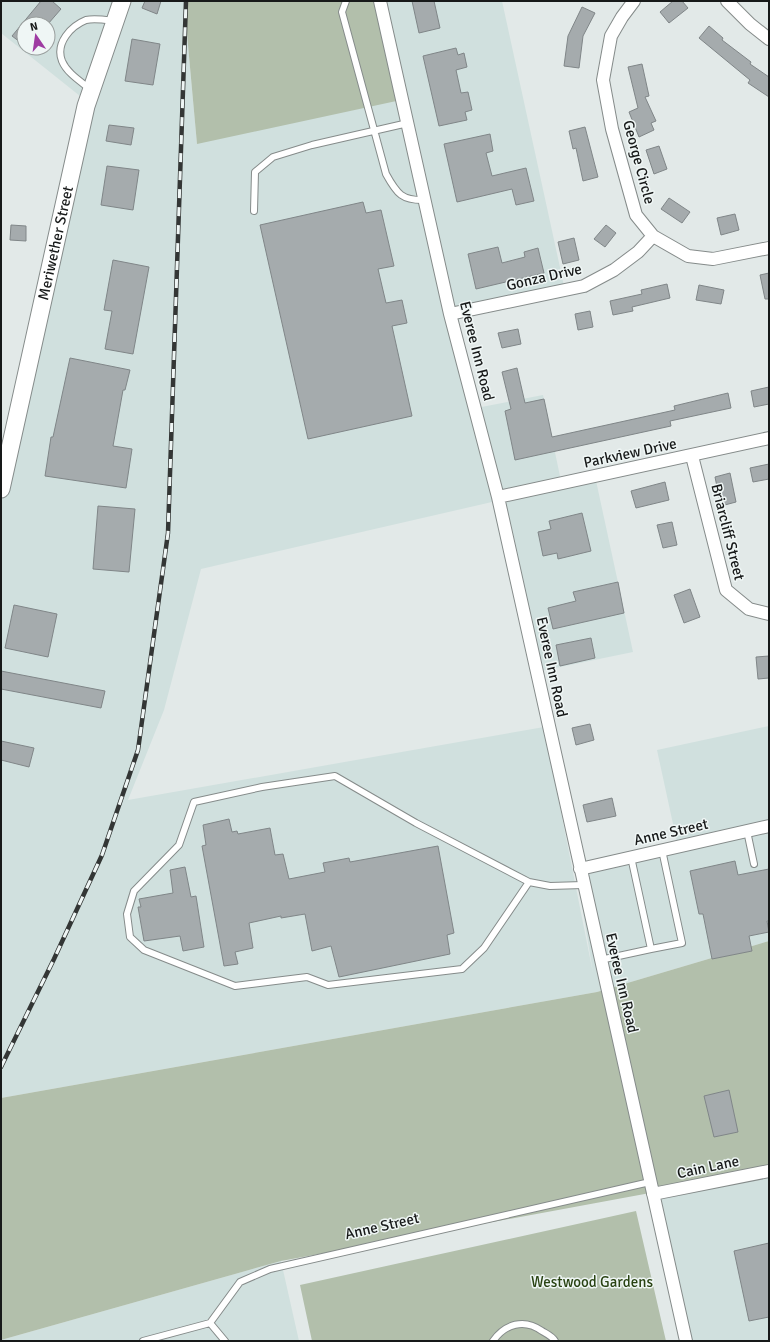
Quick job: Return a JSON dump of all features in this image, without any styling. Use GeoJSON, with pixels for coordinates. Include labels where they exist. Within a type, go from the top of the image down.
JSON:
{"type":"FeatureCollection","features":[{"type":"Feature","properties":{"kind":"street","name":"Meriwether Street"},"geometry":{"type":"LineString","coordinates":[[1,489],[5,447],[86,106],[122,1]]}},
{"type":"Feature","properties":{"kind":"street","name":"Everee Inn Road"},"geometry":{"type":"LineString","coordinates":[[380,1],[426,200],[450,314],[498,497],[583,885],[686,1341]]}},
{"type":"Feature","properties":{"kind":"street","name":"George Circle"},"geometry":{"type":"LineString","coordinates":[[634,1],[622,17],[611,36],[603,80],[612,129],[636,215],[654,236],[688,256],[713,259],[769,248]]}},
{"type":"Feature","properties":{"kind":"street"},"geometry":{"type":"LineString","coordinates":[[727,1],[750,24],[769,39]]}},
{"type":"Feature","properties":{"kind":"street","name":"Gonza Drive"},"geometry":{"type":"LineString","coordinates":[[450,314],[584,286],[614,270],[638,252],[654,236]]}},
{"type":"Feature","properties":{"kind":"street","name":"Parkview Drive"},"geometry":{"type":"LineString","coordinates":[[498,497],[692,456],[769,438]]}},
{"type":"Feature","properties":{"kind":"street","name":"Briarcliff Street"},"geometry":{"type":"LineString","coordinates":[[692,456],[726,590],[749,609],[769,614]]}},
{"type":"Feature","properties":{"kind":"street","name":"Anne Street"},"geometry":{"type":"LineString","coordinates":[[580,869],[769,826]]}},
{"type":"Feature","properties":{"kind":"street","name":"Cain Lane"},"geometry":{"type":"LineString","coordinates":[[653,1194],[769,1171]]}},
{"type":"Feature","properties":{"kind":"lane"},"geometry":{"type":"LineString","coordinates":[[346,1],[342,12],[386,174],[400,195],[411,200],[426,200]]}},
{"type":"Feature","properties":{"kind":"lane"},"geometry":{"type":"LineString","coordinates":[[91,90],[68,71],[61,59],[61,44],[71,29],[87,20],[115,21]]}},
{"type":"Feature","properties":{"kind":"lane"},"geometry":{"type":"LineString","coordinates":[[254,211],[255,172],[273,157],[312,145],[374,130],[408,124]]}},
{"type":"Feature","properties":{"kind":"lane"},"geometry":{"type":"LineString","coordinates":[[529,882],[484,948],[462,969],[328,985],[307,977],[235,986],[144,950],[130,937],[127,914],[134,891],[179,845],[194,802],[262,787],[335,776],[416,823],[529,882],[550,886],[583,885]]}},
{"type":"Feature","properties":{"kind":"lane"},"geometry":{"type":"LineString","coordinates":[[747,831],[754,864]]}},
{"type":"Feature","properties":{"kind":"lane"},"geometry":{"type":"LineString","coordinates":[[600,960],[682,943],[662,850]]}},
{"type":"Feature","properties":{"kind":"lane"},"geometry":{"type":"LineString","coordinates":[[631,857],[651,949]]}},
{"type":"Feature","properties":{"kind":"lane","name":"Anne Street"},"geometry":{"type":"LineString","coordinates":[[210,1323],[240,1282],[270,1269],[650,1182]]}},
{"type":"Feature","properties":{"kind":"lane"},"geometry":{"type":"LineString","coordinates":[[142,1341],[210,1323],[225,1341]]}},
{"type":"Feature","properties":{"kind":"lane"},"geometry":{"type":"LineString","coordinates":[[493,1341],[501,1330],[511,1325],[523,1324],[535,1325],[555,1341]]}},
{"type":"Feature","properties":{"kind":"shaded area"},"geometry":{"type":"Polygon","coordinates":[[[1,1],[184,1],[197,144],[378,1],[502,1],[566,295],[451,320],[471,409],[543,395],[561,481],[595,476],[633,652],[531,673],[492,502],[201,569],[164,710],[128,800],[544,727],[593,973],[576,869],[678,847],[657,750],[769,726],[769,941],[597,992],[1,1098],[1,485],[85,100],[30,56],[56,56],[56,16],[16,16],[16,45],[1,33],[1,1]]]}},
{"type":"Feature","properties":{"kind":"shaded area"},"geometry":{"type":"Polygon","coordinates":[[[769,1167],[769,1341],[685,1341],[650,1193],[769,1167]]]}},
{"type":"Feature","properties":{"kind":"shaded area"},"geometry":{"type":"Polygon","coordinates":[[[281,1261],[299,1341],[1,1341],[1,1340],[281,1261]]]}},
{"type":"Feature","properties":{"kind":"green space"},"geometry":{"type":"Polygon","coordinates":[[[184,1],[378,1],[401,100],[197,144],[184,1]]]}},
{"type":"Feature","properties":{"kind":"green space"},"geometry":{"type":"Polygon","coordinates":[[[769,941],[769,1167],[650,1193],[281,1261],[1,1340],[1,1098],[597,992],[769,941]]]}},
{"type":"Feature","properties":{"kind":"green space","name":"Westwood Gardens"},"geometry":{"type":"Polygon","coordinates":[[[636,1211],[666,1341],[312,1341],[300,1285],[636,1211]]]}},
{"type":"Feature","properties":{"kind":"building"},"geometry":{"type":"Polygon","coordinates":[[[41,1],[52,1],[61,9],[55,16],[29,16],[41,1]]]}},
{"type":"Feature","properties":{"kind":"building"},"geometry":{"type":"Polygon","coordinates":[[[145,1],[161,1],[157,14],[142,8],[145,1]]]}},
{"type":"Feature","properties":{"kind":"building"},"geometry":{"type":"Polygon","coordinates":[[[412,1],[434,1],[440,28],[419,33],[412,1]]]}},
{"type":"Feature","properties":{"kind":"building"},"geometry":{"type":"Polygon","coordinates":[[[673,1],[682,1],[688,8],[669,23],[660,12],[673,1]]]}},
{"type":"Feature","properties":{"kind":"building"},"geometry":{"type":"Polygon","coordinates":[[[582,7],[595,13],[583,36],[579,68],[564,66],[568,36],[582,7]]]}},
{"type":"Feature","properties":{"kind":"building"},"geometry":{"type":"Polygon","coordinates":[[[709,26],[723,38],[722,40],[751,62],[750,64],[769,77],[769,97],[748,83],[750,80],[699,38],[709,26]]]}},
{"type":"Feature","properties":{"kind":"building"},"geometry":{"type":"Polygon","coordinates":[[[16,31],[16,39],[12,36],[16,31]]]}},
{"type":"Feature","properties":{"kind":"building"},"geometry":{"type":"Polygon","coordinates":[[[132,39],[160,44],[153,85],[125,81],[132,39]]]}},
{"type":"Feature","properties":{"kind":"building"},"geometry":{"type":"Polygon","coordinates":[[[456,48],[458,55],[464,53],[467,67],[456,70],[461,93],[468,92],[472,110],[465,112],[467,120],[439,126],[423,56],[456,48]]]}},
{"type":"Feature","properties":{"kind":"building"},"geometry":{"type":"Polygon","coordinates":[[[642,64],[649,96],[645,97],[656,121],[651,123],[654,130],[639,137],[629,112],[638,108],[628,67],[642,64]]]}},
{"type":"Feature","properties":{"kind":"building"},"geometry":{"type":"Polygon","coordinates":[[[109,125],[134,128],[131,145],[106,141],[109,125]]]}},
{"type":"Feature","properties":{"kind":"building"},"geometry":{"type":"Polygon","coordinates":[[[585,127],[598,177],[583,181],[576,148],[573,149],[569,131],[585,127]]]}},
{"type":"Feature","properties":{"kind":"building"},"geometry":{"type":"Polygon","coordinates":[[[490,134],[493,151],[486,153],[492,176],[526,168],[534,201],[516,205],[512,189],[457,202],[444,144],[490,134]]]}},
{"type":"Feature","properties":{"kind":"building"},"geometry":{"type":"Polygon","coordinates":[[[659,146],[667,169],[654,174],[646,150],[659,146]]]}},
{"type":"Feature","properties":{"kind":"building"},"geometry":{"type":"Polygon","coordinates":[[[107,166],[139,170],[133,210],[101,205],[107,166]]]}},
{"type":"Feature","properties":{"kind":"building"},"geometry":{"type":"Polygon","coordinates":[[[669,198],[690,212],[682,223],[661,209],[669,198]]]}},
{"type":"Feature","properties":{"kind":"building"},"geometry":{"type":"Polygon","coordinates":[[[363,202],[366,213],[381,210],[394,266],[378,269],[386,303],[402,300],[407,323],[392,326],[412,416],[308,439],[260,225],[363,202]]]}},
{"type":"Feature","properties":{"kind":"building"},"geometry":{"type":"Polygon","coordinates":[[[735,214],[739,230],[721,235],[717,218],[735,214]]]}},
{"type":"Feature","properties":{"kind":"building"},"geometry":{"type":"Polygon","coordinates":[[[11,225],[26,226],[26,241],[10,240],[11,225]]]}},
{"type":"Feature","properties":{"kind":"building"},"geometry":{"type":"Polygon","coordinates":[[[606,225],[616,233],[605,247],[594,239],[606,225]]]}},
{"type":"Feature","properties":{"kind":"building"},"geometry":{"type":"Polygon","coordinates":[[[574,238],[579,260],[563,264],[558,242],[574,238]]]}},
{"type":"Feature","properties":{"kind":"building"},"geometry":{"type":"Polygon","coordinates":[[[498,247],[502,263],[525,257],[524,252],[538,248],[544,273],[476,289],[468,254],[498,247]]]}},
{"type":"Feature","properties":{"kind":"building"},"geometry":{"type":"Polygon","coordinates":[[[113,260],[149,267],[133,354],[105,349],[112,311],[104,310],[113,260]]]}},
{"type":"Feature","properties":{"kind":"building"},"geometry":{"type":"Polygon","coordinates":[[[769,273],[769,299],[765,299],[760,275],[769,273]]]}},
{"type":"Feature","properties":{"kind":"building"},"geometry":{"type":"Polygon","coordinates":[[[667,284],[670,298],[632,307],[633,311],[613,315],[610,301],[642,294],[641,290],[667,284]]]}},
{"type":"Feature","properties":{"kind":"building"},"geometry":{"type":"Polygon","coordinates":[[[699,285],[724,290],[721,304],[696,300],[699,285]]]}},
{"type":"Feature","properties":{"kind":"building"},"geometry":{"type":"Polygon","coordinates":[[[590,311],[593,327],[578,330],[575,314],[590,311]]]}},
{"type":"Feature","properties":{"kind":"building"},"geometry":{"type":"Polygon","coordinates":[[[518,329],[521,344],[502,348],[498,333],[518,329]]]}},
{"type":"Feature","properties":{"kind":"building"},"geometry":{"type":"Polygon","coordinates":[[[70,358],[130,370],[125,390],[123,390],[113,446],[132,449],[126,488],[45,476],[51,437],[53,437],[70,358]]]}},
{"type":"Feature","properties":{"kind":"building"},"geometry":{"type":"Polygon","coordinates":[[[517,368],[525,403],[544,399],[552,437],[675,410],[674,406],[728,393],[731,408],[670,421],[671,426],[515,460],[505,411],[511,409],[502,372],[517,368]]]}},
{"type":"Feature","properties":{"kind":"building"},"geometry":{"type":"Polygon","coordinates":[[[769,387],[769,404],[754,407],[751,391],[769,387]]]}},
{"type":"Feature","properties":{"kind":"building"},"geometry":{"type":"Polygon","coordinates":[[[769,464],[769,479],[753,482],[750,468],[769,464]]]}},
{"type":"Feature","properties":{"kind":"building"},"geometry":{"type":"Polygon","coordinates":[[[730,473],[736,502],[721,506],[715,477],[730,473]]]}},
{"type":"Feature","properties":{"kind":"building"},"geometry":{"type":"Polygon","coordinates":[[[665,482],[669,500],[636,508],[631,491],[665,482]]]}},
{"type":"Feature","properties":{"kind":"building"},"geometry":{"type":"Polygon","coordinates":[[[98,506],[135,509],[129,572],[93,569],[98,506]]]}},
{"type":"Feature","properties":{"kind":"building"},"geometry":{"type":"Polygon","coordinates":[[[582,513],[591,551],[558,559],[557,553],[543,556],[538,532],[551,529],[549,521],[582,513]]]}},
{"type":"Feature","properties":{"kind":"building"},"geometry":{"type":"Polygon","coordinates":[[[672,522],[677,545],[663,548],[657,525],[672,522]]]}},
{"type":"Feature","properties":{"kind":"building"},"geometry":{"type":"Polygon","coordinates":[[[618,582],[624,613],[553,629],[548,608],[576,601],[573,592],[618,582]]]}},
{"type":"Feature","properties":{"kind":"building"},"geometry":{"type":"Polygon","coordinates":[[[690,589],[700,617],[684,623],[674,595],[690,589]]]}},
{"type":"Feature","properties":{"kind":"building"},"geometry":{"type":"Polygon","coordinates":[[[14,605],[57,614],[48,657],[5,648],[14,605]]]}},
{"type":"Feature","properties":{"kind":"building"},"geometry":{"type":"Polygon","coordinates":[[[591,638],[595,658],[560,666],[556,645],[591,638]]]}},
{"type":"Feature","properties":{"kind":"building"},"geometry":{"type":"Polygon","coordinates":[[[769,656],[769,678],[758,679],[756,657],[769,656]]]}},
{"type":"Feature","properties":{"kind":"building"},"geometry":{"type":"Polygon","coordinates":[[[1,671],[105,691],[101,708],[1,689],[1,671]]]}},
{"type":"Feature","properties":{"kind":"building"},"geometry":{"type":"Polygon","coordinates":[[[590,724],[594,740],[576,745],[572,728],[590,724]]]}},
{"type":"Feature","properties":{"kind":"building"},"geometry":{"type":"Polygon","coordinates":[[[1,741],[34,748],[29,767],[1,760],[1,741]]]}},
{"type":"Feature","properties":{"kind":"building"},"geometry":{"type":"Polygon","coordinates":[[[612,798],[616,816],[587,822],[583,805],[612,798]]]}},
{"type":"Feature","properties":{"kind":"building"},"geometry":{"type":"Polygon","coordinates":[[[229,819],[232,832],[237,831],[238,834],[270,828],[275,855],[283,854],[289,879],[325,872],[323,863],[349,858],[350,862],[438,846],[454,933],[447,935],[450,954],[339,977],[331,946],[312,951],[305,914],[281,918],[281,916],[249,923],[253,948],[235,952],[238,964],[224,966],[202,846],[206,845],[203,825],[229,819]]]}},
{"type":"Feature","properties":{"kind":"building"},"geometry":{"type":"Polygon","coordinates":[[[735,861],[738,875],[769,869],[769,921],[767,921],[769,932],[749,936],[752,951],[712,959],[703,914],[699,914],[690,871],[735,861]]]}},
{"type":"Feature","properties":{"kind":"building"},"geometry":{"type":"Polygon","coordinates":[[[185,867],[191,897],[196,896],[204,947],[183,951],[180,936],[144,941],[138,907],[141,907],[139,899],[173,893],[170,870],[185,867]]]}},
{"type":"Feature","properties":{"kind":"building"},"geometry":{"type":"Polygon","coordinates":[[[729,1090],[738,1132],[714,1137],[704,1096],[729,1090]]]}},
{"type":"Feature","properties":{"kind":"building"},"geometry":{"type":"Polygon","coordinates":[[[769,1243],[769,1317],[749,1321],[734,1251],[769,1243]]]}},
{"type":"Feature","properties":{"kind":"railway"},"geometry":{"type":"LineString","coordinates":[[1,1067],[54,959],[102,855],[138,750],[168,533],[186,1]]}}]}
